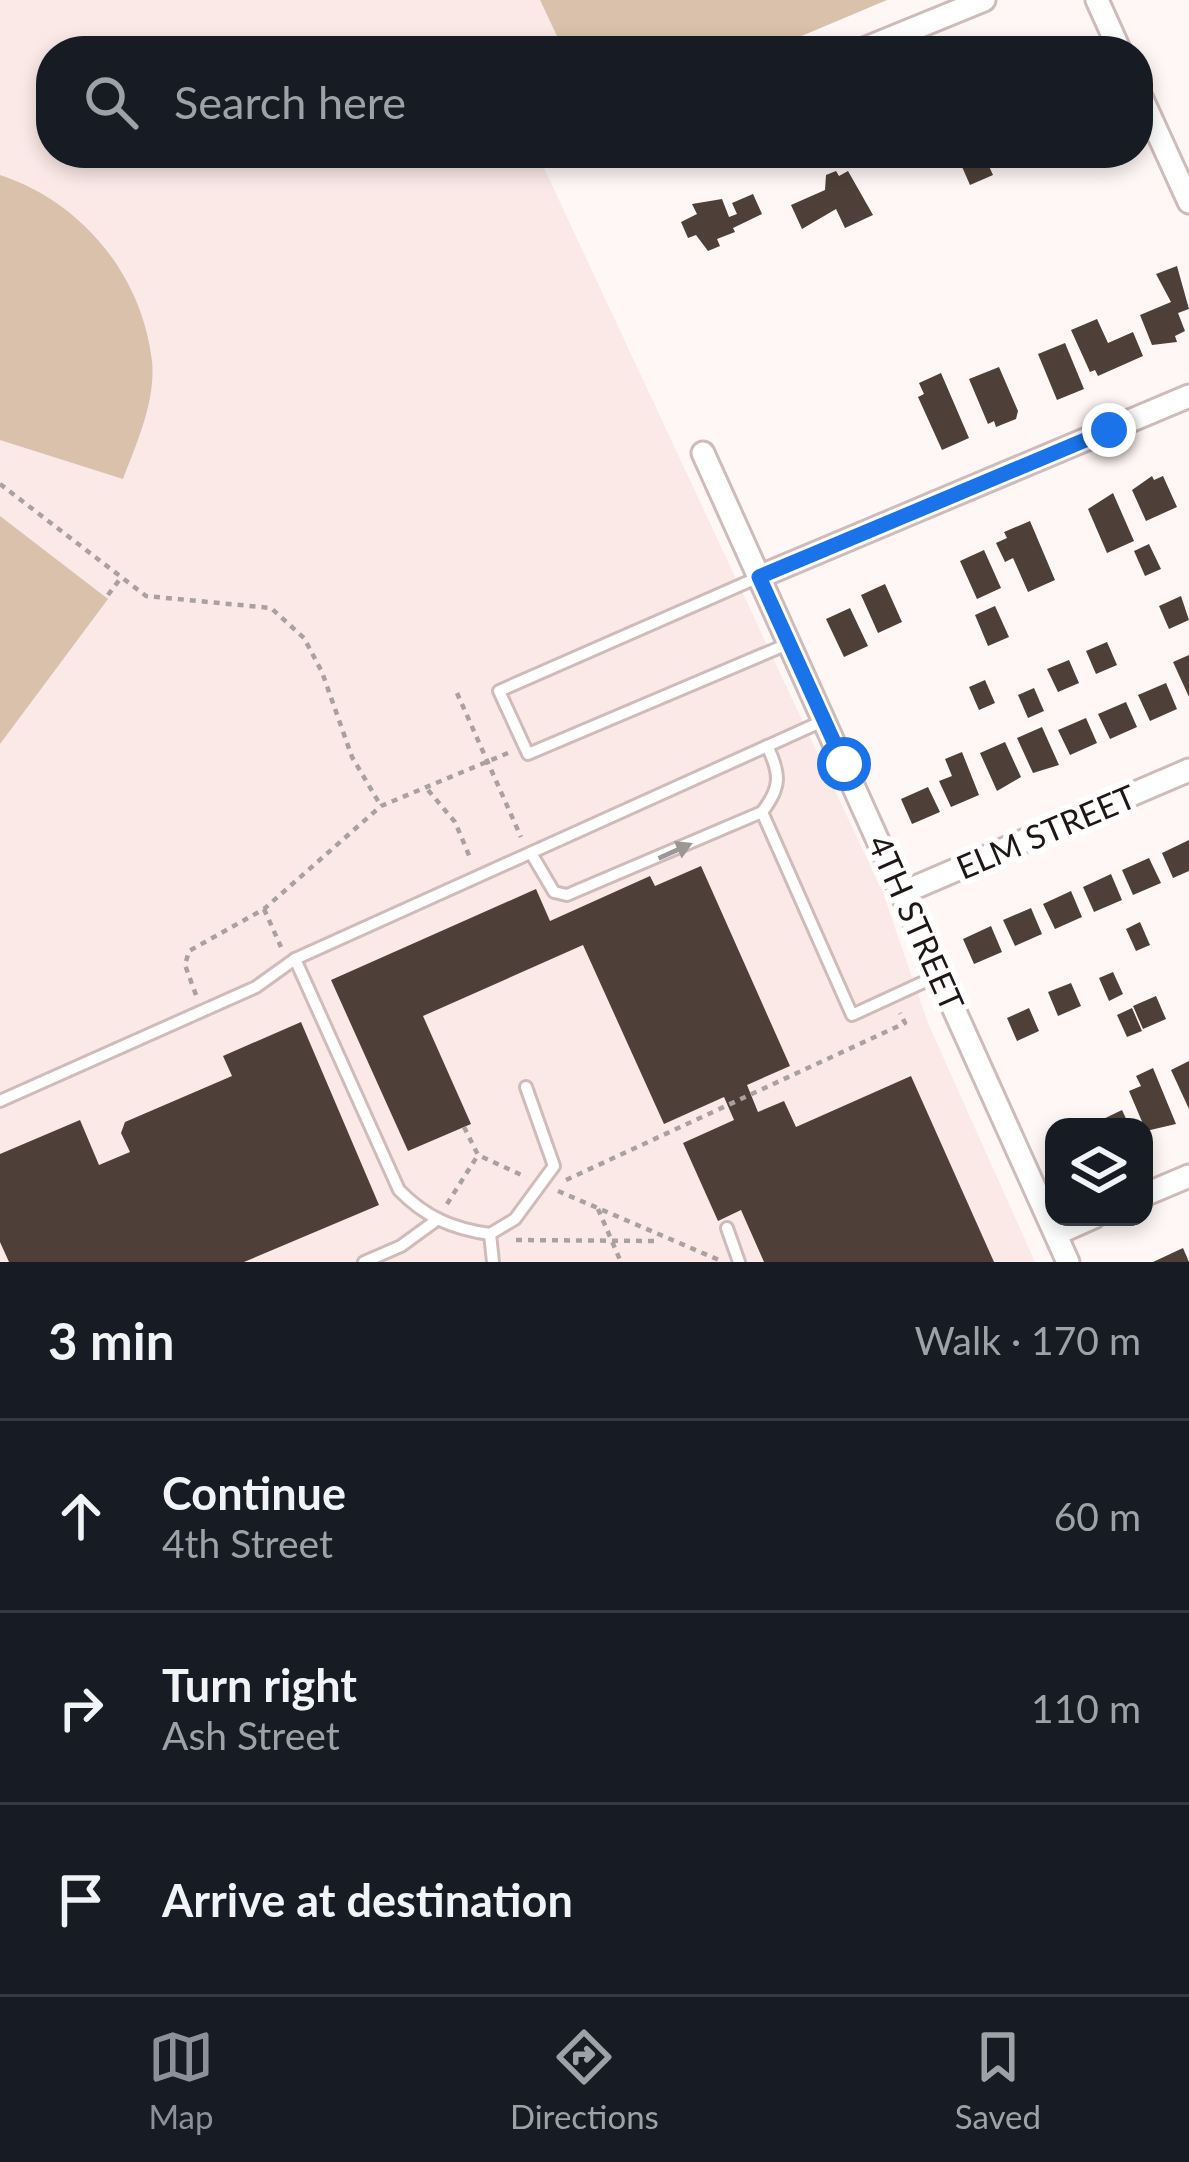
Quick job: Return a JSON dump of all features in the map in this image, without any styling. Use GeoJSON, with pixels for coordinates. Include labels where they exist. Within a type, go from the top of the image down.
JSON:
{"type":"FeatureCollection","features":[{"type":"Feature","properties":{"kind":"street"},"geometry":{"type":"LineString","coordinates":[[896,36],[984,0]]}},
{"type":"Feature","properties":{"kind":"street"},"geometry":{"type":"LineString","coordinates":[[1097,0],[1113,36]]}},
{"type":"Feature","properties":{"kind":"street"},"geometry":{"type":"LineString","coordinates":[[1153,123],[1189,202]]}},
{"type":"Feature","properties":{"kind":"street"},"geometry":{"type":"LineString","coordinates":[[759,577],[1189,396]]}},
{"type":"Feature","properties":{"kind":"street","name":"4TH STREET"},"geometry":{"type":"LineString","coordinates":[[704,453],[1068,1262]]}},
{"type":"Feature","properties":{"kind":"street","name":"ELM STREET"},"geometry":{"type":"LineString","coordinates":[[902,893],[1189,770]]}},
{"type":"Feature","properties":{"kind":"street"},"geometry":{"type":"LineString","coordinates":[[1153,1191],[1189,1176]]}},
{"type":"Feature","properties":{"kind":"street"},"geometry":{"type":"LineString","coordinates":[[1056,1234],[1074,1226]]}},
{"type":"Feature","properties":{"kind":"lane"},"geometry":{"type":"LineString","coordinates":[[759,577],[499,691],[524,746],[528,754],[790,643]]}},
{"type":"Feature","properties":{"kind":"lane"},"geometry":{"type":"LineString","coordinates":[[0,1101],[256,987],[292,961],[825,720]]}},
{"type":"Feature","properties":{"kind":"lane"},"geometry":{"type":"LineString","coordinates":[[529,853],[554,892],[566,895],[762,812],[778,790],[778,766],[767,746]]}},
{"type":"Feature","properties":{"kind":"lane"},"geometry":{"type":"LineString","coordinates":[[762,812],[852,1015],[939,976]]}},
{"type":"Feature","properties":{"kind":"lane"},"geometry":{"type":"LineString","coordinates":[[292,961],[399,1190],[438,1220],[490,1234],[515,1219],[544,1185],[554,1166],[526,1087]]}},
{"type":"Feature","properties":{"kind":"lane"},"geometry":{"type":"LineString","coordinates":[[364,1262],[401,1246],[438,1220]]}},
{"type":"Feature","properties":{"kind":"lane"},"geometry":{"type":"LineString","coordinates":[[727,1228],[739,1262]]}},
{"type":"Feature","properties":{"kind":"lane"},"geometry":{"type":"LineString","coordinates":[[490,1234],[493,1262]]}},
{"type":"Feature","properties":{"kind":"path"},"geometry":{"type":"LineString","coordinates":[[0,484],[120,579],[163,602],[271,608],[304,638],[322,672],[352,757],[381,806]]}},
{"type":"Feature","properties":{"kind":"path"},"geometry":{"type":"LineString","coordinates":[[108,595],[120,579]]}},
{"type":"Feature","properties":{"kind":"path"},"geometry":{"type":"LineString","coordinates":[[457,693],[529,853]]}},
{"type":"Feature","properties":{"kind":"path"},"geometry":{"type":"LineString","coordinates":[[202,1010],[185,965],[189,951],[264,909],[381,806],[524,746]]}},
{"type":"Feature","properties":{"kind":"path"},"geometry":{"type":"LineString","coordinates":[[428,790],[454,822],[475,878]]}},
{"type":"Feature","properties":{"kind":"path"},"geometry":{"type":"LineString","coordinates":[[264,909],[292,961]]}},
{"type":"Feature","properties":{"kind":"path"},"geometry":{"type":"LineString","coordinates":[[544,1185],[562,1182],[904,1023],[892,997]]}},
{"type":"Feature","properties":{"kind":"path"},"geometry":{"type":"LineString","coordinates":[[464,1127],[478,1155],[723,1262]]}},
{"type":"Feature","properties":{"kind":"path"},"geometry":{"type":"LineString","coordinates":[[438,1220],[478,1155]]}},
{"type":"Feature","properties":{"kind":"path"},"geometry":{"type":"LineString","coordinates":[[598,1209],[621,1262]]}},
{"type":"Feature","properties":{"kind":"path"},"geometry":{"type":"LineString","coordinates":[[490,1234],[530,1243],[666,1240]]}},
{"type":"Feature","properties":{"kind":"shaded area"},"geometry":{"type":"Polygon","coordinates":[[[0,0],[540,0],[557,36],[36,36],[36,168],[544,168],[883,893],[928,1023],[1035,1262],[0,1262],[0,0]]]}},
{"type":"Feature","properties":{"kind":"shaded area"},"geometry":{"type":"Polygon","coordinates":[[[540,0],[887,0],[802,36],[557,36],[540,0]]]}},
{"type":"Feature","properties":{"kind":"shaded area"},"geometry":{"type":"Polygon","coordinates":[[[0,175],[57,203],[81,223],[103,246],[136,299],[152,361],[151,391],[123,479],[0,440],[0,175]]]}},
{"type":"Feature","properties":{"kind":"shaded area"},"geometry":{"type":"Polygon","coordinates":[[[0,516],[108,599],[0,744],[0,516]]]}},
{"type":"Feature","properties":{"kind":"building"},"geometry":{"type":"Polygon","coordinates":[[[963,168],[990,168],[993,175],[970,185],[963,168]]]}},
{"type":"Feature","properties":{"kind":"building"},"geometry":{"type":"Polygon","coordinates":[[[836,171],[839,176],[848,171],[873,215],[845,228],[836,209],[802,229],[791,205],[825,190],[826,175],[836,171]]]}},
{"type":"Feature","properties":{"kind":"building"},"geometry":{"type":"Polygon","coordinates":[[[753,194],[762,214],[717,239],[720,246],[708,251],[696,235],[688,238],[681,222],[697,214],[692,204],[722,199],[729,217],[737,214],[732,203],[753,194]]]}},
{"type":"Feature","properties":{"kind":"building"},"geometry":{"type":"Polygon","coordinates":[[[1177,266],[1189,309],[1178,313],[1185,331],[1175,336],[1177,342],[1152,345],[1140,315],[1171,302],[1156,274],[1177,266]]]}},
{"type":"Feature","properties":{"kind":"building"},"geometry":{"type":"Polygon","coordinates":[[[1097,319],[1108,343],[1133,332],[1143,356],[1098,376],[1095,370],[1090,372],[1071,330],[1097,319]]]}},
{"type":"Feature","properties":{"kind":"building"},"geometry":{"type":"Polygon","coordinates":[[[1065,343],[1084,389],[1057,400],[1038,354],[1065,343]]]}},
{"type":"Feature","properties":{"kind":"building"},"geometry":{"type":"Polygon","coordinates":[[[999,367],[1018,411],[1016,419],[996,427],[994,421],[988,424],[969,379],[999,367]]]}},
{"type":"Feature","properties":{"kind":"building"},"geometry":{"type":"Polygon","coordinates":[[[941,373],[969,438],[942,450],[918,397],[924,394],[919,383],[941,373]]]}},
{"type":"Feature","properties":{"kind":"building"},"geometry":{"type":"Polygon","coordinates":[[[1152,476],[1154,480],[1163,476],[1177,507],[1146,521],[1132,490],[1152,476]]]}},
{"type":"Feature","properties":{"kind":"building"},"geometry":{"type":"Polygon","coordinates":[[[1113,493],[1134,541],[1107,553],[1088,509],[1113,493]]]}},
{"type":"Feature","properties":{"kind":"building"},"geometry":{"type":"Polygon","coordinates":[[[1030,521],[1055,580],[1028,592],[1013,558],[1005,562],[996,543],[1007,538],[1004,532],[1030,521]]]}},
{"type":"Feature","properties":{"kind":"building"},"geometry":{"type":"Polygon","coordinates":[[[1149,544],[1161,569],[1145,576],[1134,551],[1149,544]]]}},
{"type":"Feature","properties":{"kind":"building"},"geometry":{"type":"Polygon","coordinates":[[[984,550],[1001,588],[977,599],[960,561],[984,550]]]}},
{"type":"Feature","properties":{"kind":"building"},"geometry":{"type":"Polygon","coordinates":[[[885,584],[902,622],[878,633],[861,595],[885,584]]]}},
{"type":"Feature","properties":{"kind":"building"},"geometry":{"type":"Polygon","coordinates":[[[1181,596],[1189,620],[1169,629],[1159,606],[1181,596]]]}},
{"type":"Feature","properties":{"kind":"building"},"geometry":{"type":"Polygon","coordinates":[[[995,606],[1009,637],[988,646],[975,615],[995,606]]]}},
{"type":"Feature","properties":{"kind":"building"},"geometry":{"type":"Polygon","coordinates":[[[850,608],[868,646],[844,657],[826,619],[850,608]]]}},
{"type":"Feature","properties":{"kind":"building"},"geometry":{"type":"Polygon","coordinates":[[[1107,642],[1117,665],[1096,674],[1086,651],[1107,642]]]}},
{"type":"Feature","properties":{"kind":"building"},"geometry":{"type":"Polygon","coordinates":[[[1189,655],[1189,697],[1173,662],[1189,655]]]}},
{"type":"Feature","properties":{"kind":"building"},"geometry":{"type":"Polygon","coordinates":[[[1069,660],[1079,683],[1058,692],[1047,669],[1069,660]]]}},
{"type":"Feature","properties":{"kind":"building"},"geometry":{"type":"Polygon","coordinates":[[[985,680],[995,703],[979,710],[969,687],[985,680]]]}},
{"type":"Feature","properties":{"kind":"building"},"geometry":{"type":"Polygon","coordinates":[[[1166,683],[1177,709],[1150,721],[1138,695],[1166,683]]]}},
{"type":"Feature","properties":{"kind":"building"},"geometry":{"type":"Polygon","coordinates":[[[1034,688],[1044,711],[1028,718],[1018,695],[1034,688]]]}},
{"type":"Feature","properties":{"kind":"building"},"geometry":{"type":"Polygon","coordinates":[[[1126,702],[1137,727],[1110,739],[1098,714],[1126,702]]]}},
{"type":"Feature","properties":{"kind":"building"},"geometry":{"type":"Polygon","coordinates":[[[1086,718],[1097,743],[1070,755],[1058,730],[1086,718]]]}},
{"type":"Feature","properties":{"kind":"building"},"geometry":{"type":"Polygon","coordinates":[[[1042,727],[1059,765],[1033,773],[1017,738],[1042,727]]]}},
{"type":"Feature","properties":{"kind":"building"},"geometry":{"type":"Polygon","coordinates":[[[1005,742],[1021,777],[997,791],[980,753],[1005,742]]]}},
{"type":"Feature","properties":{"kind":"building"},"geometry":{"type":"Polygon","coordinates":[[[962,752],[979,795],[951,807],[939,781],[952,776],[945,759],[962,752]]]}},
{"type":"Feature","properties":{"kind":"building"},"geometry":{"type":"Polygon","coordinates":[[[928,787],[940,812],[912,824],[901,799],[928,787]]]}},
{"type":"Feature","properties":{"kind":"building"},"geometry":{"type":"Polygon","coordinates":[[[1189,840],[1189,871],[1173,878],[1162,853],[1189,840]]]}},
{"type":"Feature","properties":{"kind":"building"},"geometry":{"type":"Polygon","coordinates":[[[1149,858],[1161,883],[1133,895],[1122,870],[1149,858]]]}},
{"type":"Feature","properties":{"kind":"building"},"geometry":{"type":"Polygon","coordinates":[[[701,866],[790,1066],[747,1085],[758,1112],[784,1101],[796,1127],[911,1076],[994,1262],[764,1262],[741,1210],[718,1221],[683,1143],[734,1120],[724,1097],[664,1124],[583,945],[423,1016],[471,1124],[408,1151],[331,980],[536,889],[550,921],[650,876],[655,886],[701,866]]]}},
{"type":"Feature","properties":{"kind":"building"},"geometry":{"type":"Polygon","coordinates":[[[1111,874],[1122,900],[1094,912],[1083,887],[1111,874]]]}},
{"type":"Feature","properties":{"kind":"building"},"geometry":{"type":"Polygon","coordinates":[[[1071,891],[1082,917],[1055,929],[1043,904],[1071,891]]]}},
{"type":"Feature","properties":{"kind":"building"},"geometry":{"type":"Polygon","coordinates":[[[1031,908],[1042,934],[1015,946],[1003,920],[1031,908]]]}},
{"type":"Feature","properties":{"kind":"building"},"geometry":{"type":"Polygon","coordinates":[[[1140,922],[1150,945],[1136,951],[1126,929],[1140,922]]]}},
{"type":"Feature","properties":{"kind":"building"},"geometry":{"type":"Polygon","coordinates":[[[991,926],[1002,952],[974,964],[963,939],[991,926]]]}},
{"type":"Feature","properties":{"kind":"building"},"geometry":{"type":"Polygon","coordinates":[[[1113,972],[1123,994],[1109,1001],[1099,978],[1113,972]]]}},
{"type":"Feature","properties":{"kind":"building"},"geometry":{"type":"Polygon","coordinates":[[[1071,983],[1081,1006],[1058,1016],[1048,992],[1071,983]]]}},
{"type":"Feature","properties":{"kind":"building"},"geometry":{"type":"Polygon","coordinates":[[[1156,996],[1166,1019],[1143,1029],[1133,1006],[1156,996]]]}},
{"type":"Feature","properties":{"kind":"building"},"geometry":{"type":"Polygon","coordinates":[[[1029,1008],[1039,1031],[1017,1041],[1007,1018],[1029,1008]]]}},
{"type":"Feature","properties":{"kind":"building"},"geometry":{"type":"Polygon","coordinates":[[[1132,1008],[1142,1031],[1127,1037],[1117,1015],[1132,1008]]]}},
{"type":"Feature","properties":{"kind":"building"},"geometry":{"type":"Polygon","coordinates":[[[301,1022],[379,1205],[244,1262],[9,1262],[0,1242],[0,1154],[80,1120],[99,1165],[130,1152],[121,1133],[125,1122],[232,1076],[223,1056],[301,1022]]]}},
{"type":"Feature","properties":{"kind":"building"},"geometry":{"type":"Polygon","coordinates":[[[1189,1061],[1189,1109],[1171,1070],[1189,1061]]]}},
{"type":"Feature","properties":{"kind":"building"},"geometry":{"type":"Polygon","coordinates":[[[1153,1068],[1176,1124],[1153,1129],[1153,1118],[1140,1118],[1129,1091],[1141,1086],[1136,1076],[1153,1068]]]}},
{"type":"Feature","properties":{"kind":"building"},"geometry":{"type":"Polygon","coordinates":[[[1183,1248],[1189,1262],[1153,1262],[1183,1248]]]}},
{"type":"Feature","properties":{"kind":"route"},"geometry":{"type":"LineString","coordinates":[[844,764],[759,577],[1109,430]]}}]}
